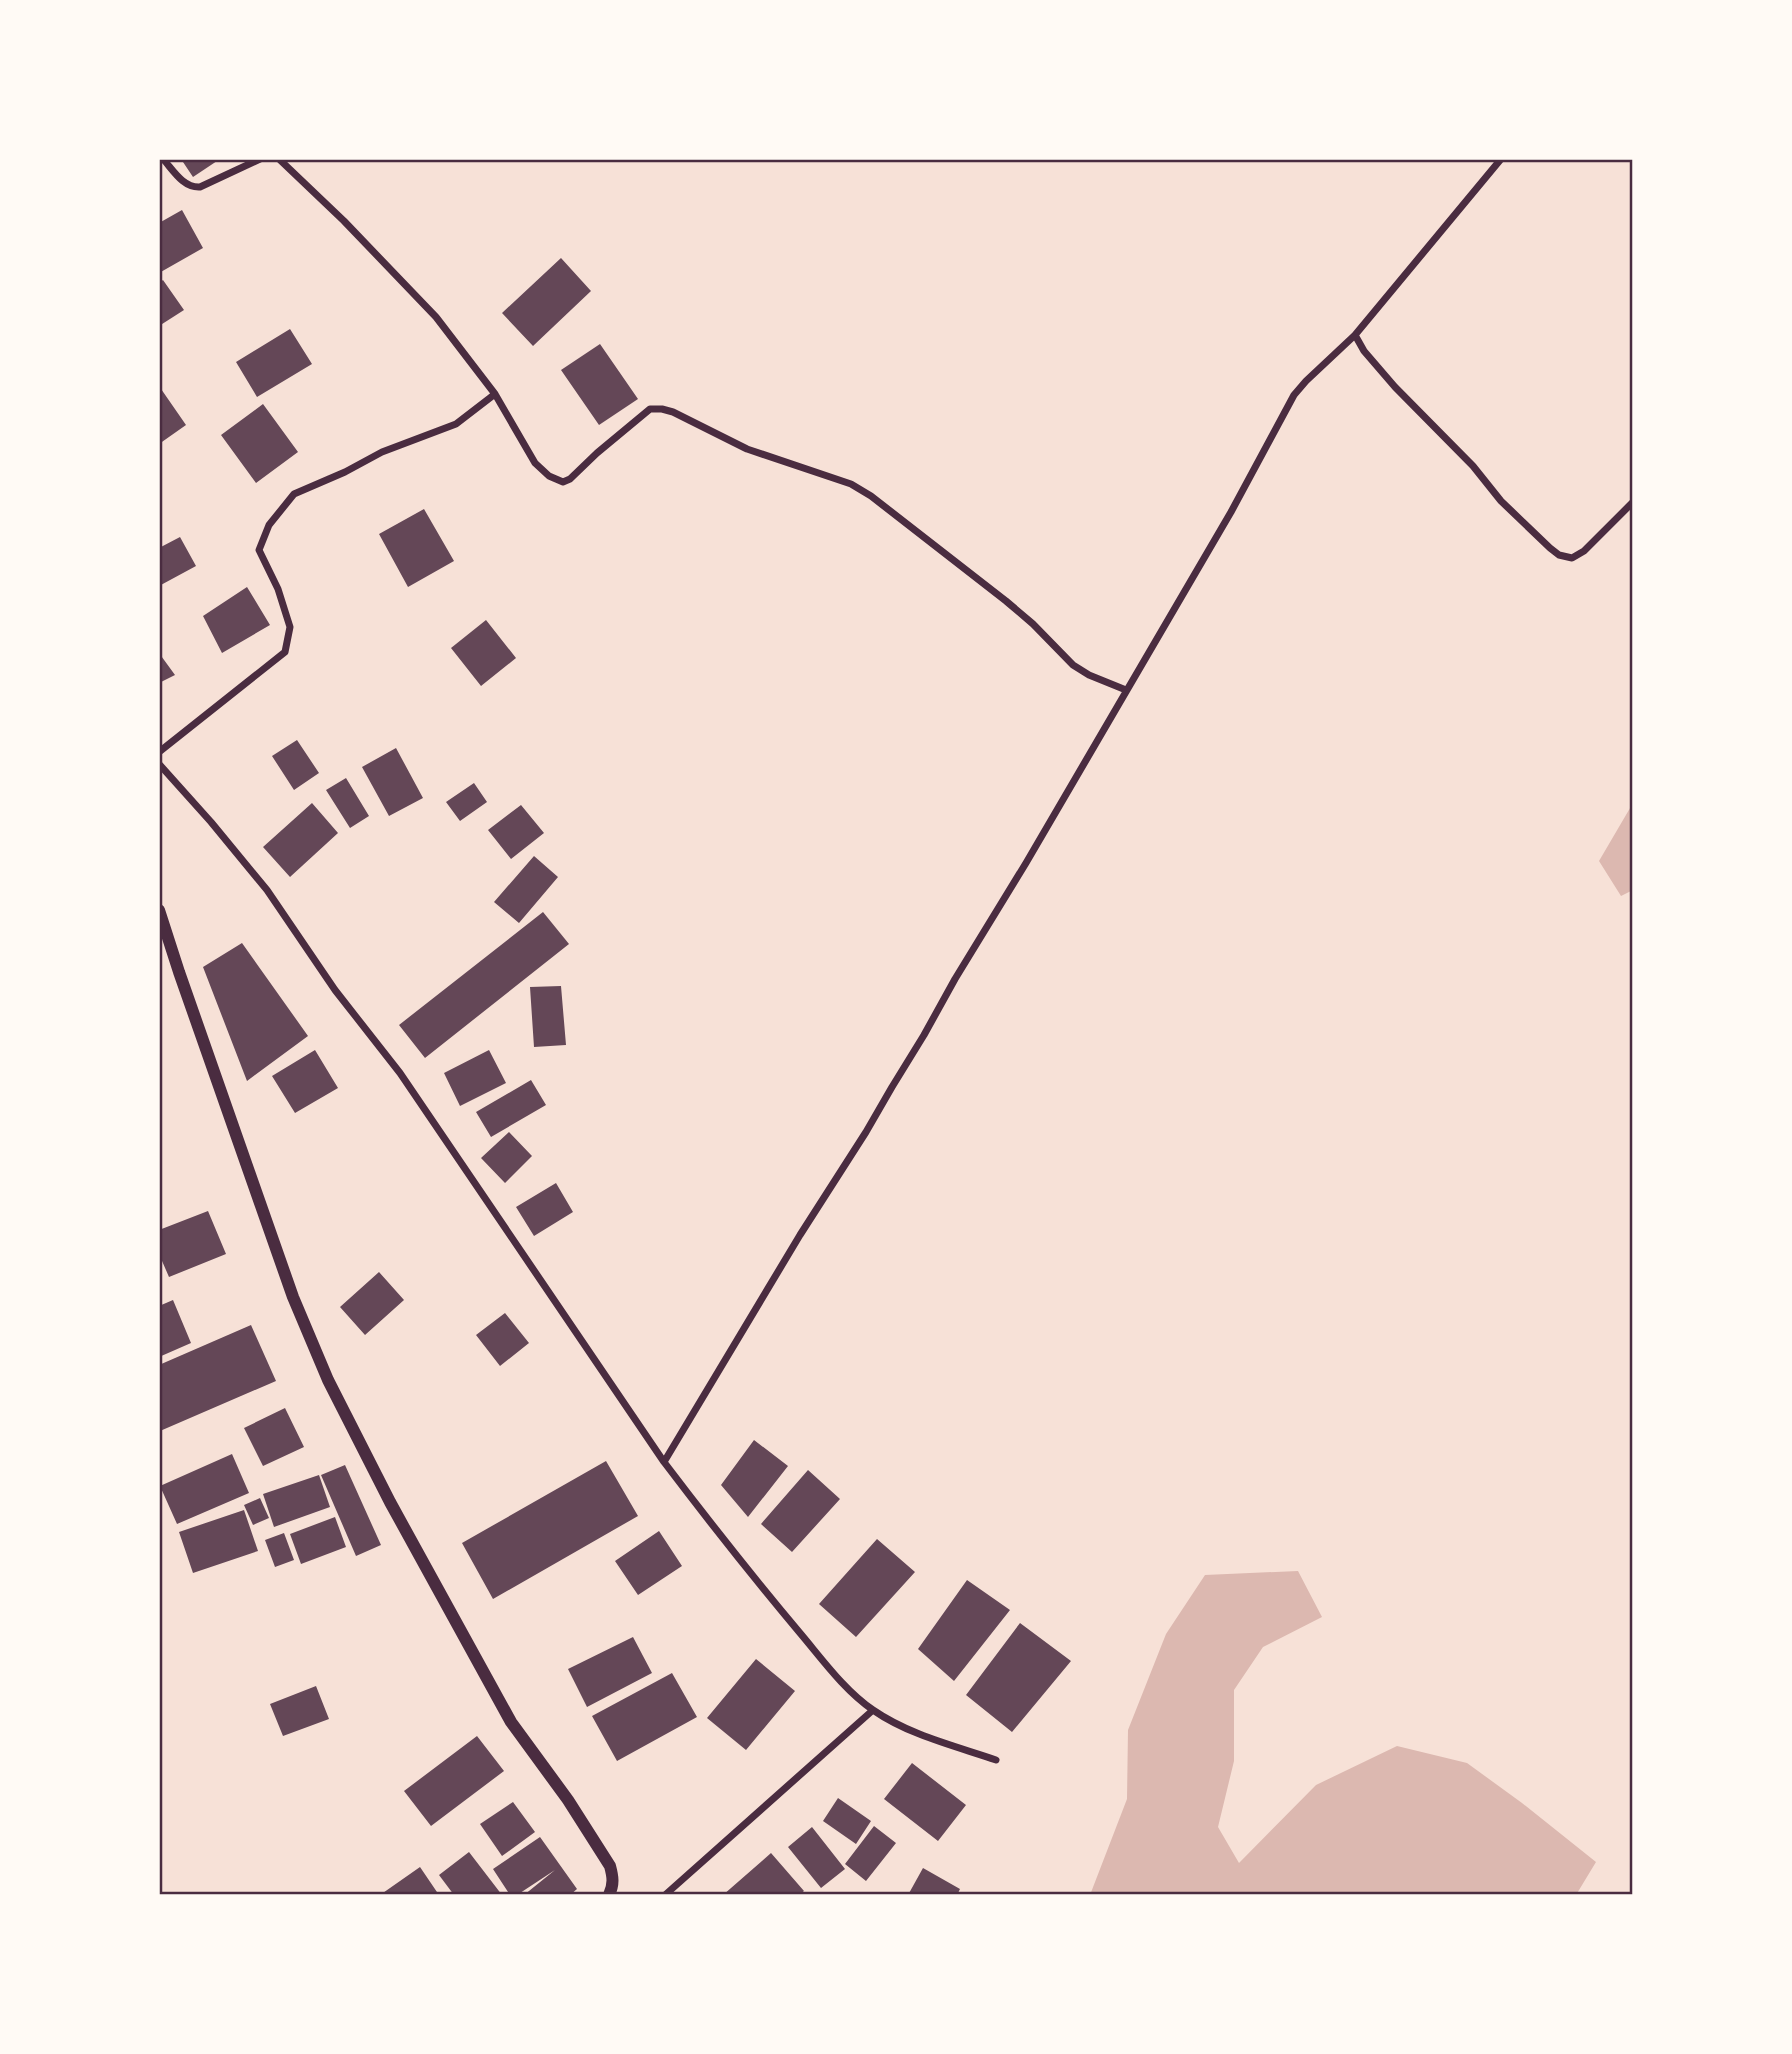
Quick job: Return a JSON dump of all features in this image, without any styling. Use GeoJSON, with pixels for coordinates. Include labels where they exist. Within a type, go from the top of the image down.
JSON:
{"type":"FeatureCollection","features":[{"type":"Feature","properties":{"kind":"street"},"geometry":{"type":"LineString","coordinates":[[163,159],[183,182],[193,188],[260,159]]}},
{"type":"Feature","properties":{"kind":"street"},"geometry":{"type":"LineString","coordinates":[[279,159],[344,221],[436,317],[495,394],[535,463],[550,476],[563,482],[570,479],[650,410],[662,409],[698,423],[747,449],[851,484],[895,513],[1006,601],[1073,665],[1089,675],[1126,690]]}},
{"type":"Feature","properties":{"kind":"street"},"geometry":{"type":"LineString","coordinates":[[664,1462],[800,1234],[866,1132],[1231,512],[1294,395],[1355,335],[1501,159]]}},
{"type":"Feature","properties":{"kind":"street"},"geometry":{"type":"LineString","coordinates":[[1355,335],[1364,351],[1395,387],[1473,467],[1501,501],[1559,555],[1572,558],[1584,551],[1633,502]]}},
{"type":"Feature","properties":{"kind":"street"},"geometry":{"type":"LineString","coordinates":[[159,752],[285,652],[290,627],[278,589],[259,550],[269,525],[295,494],[382,452],[456,424],[495,394]]}},
{"type":"Feature","properties":{"kind":"street"},"geometry":{"type":"LineString","coordinates":[[159,764],[267,890],[335,990],[400,1073],[664,1462],[750,1573],[846,1687],[873,1710],[934,1739],[996,1760]]}},
{"type":"Feature","properties":{"kind":"street"},"geometry":{"type":"LineString","coordinates":[[159,910],[293,1297],[328,1380],[390,1502],[511,1722],[568,1800],[610,1866],[613,1877],[610,1895]]}},
{"type":"Feature","properties":{"kind":"street"},"geometry":{"type":"LineString","coordinates":[[665,1895],[873,1710]]}},
{"type":"Feature","properties":{"kind":"shaded area"},"geometry":{"type":"Polygon","coordinates":[[[1633,803],[1633,890],[1621,896],[1599,861],[1633,803]]]}},
{"type":"Feature","properties":{"kind":"shaded area"},"geometry":{"type":"Polygon","coordinates":[[[1298,1571],[1322,1617],[1263,1647],[1234,1690],[1234,1761],[1218,1827],[1239,1863],[1316,1785],[1397,1746],[1467,1763],[1596,1862],[1576,1895],[1090,1895],[1127,1799],[1128,1730],[1166,1634],[1205,1575],[1298,1571]]]}},
{"type":"Feature","properties":{"kind":"building"},"geometry":{"type":"Polygon","coordinates":[[[181,159],[220,159],[193,177],[181,159]]]}},
{"type":"Feature","properties":{"kind":"building"},"geometry":{"type":"Polygon","coordinates":[[[182,210],[203,248],[159,273],[159,223],[182,210]]]}},
{"type":"Feature","properties":{"kind":"building"},"geometry":{"type":"Polygon","coordinates":[[[561,258],[591,291],[533,346],[502,313],[561,258]]]}},
{"type":"Feature","properties":{"kind":"building"},"geometry":{"type":"Polygon","coordinates":[[[163,280],[184,310],[159,326],[159,283],[163,280]]]}},
{"type":"Feature","properties":{"kind":"building"},"geometry":{"type":"Polygon","coordinates":[[[290,329],[312,364],[257,397],[236,362],[290,329]]]}},
{"type":"Feature","properties":{"kind":"building"},"geometry":{"type":"Polygon","coordinates":[[[600,344],[638,399],[599,425],[561,370],[600,344]]]}},
{"type":"Feature","properties":{"kind":"building"},"geometry":{"type":"Polygon","coordinates":[[[159,386],[186,425],[159,444],[159,386]]]}},
{"type":"Feature","properties":{"kind":"building"},"geometry":{"type":"Polygon","coordinates":[[[263,404],[298,452],[256,483],[221,435],[263,404]]]}},
{"type":"Feature","properties":{"kind":"building"},"geometry":{"type":"Polygon","coordinates":[[[424,509],[454,561],[408,587],[379,534],[424,509]]]}},
{"type":"Feature","properties":{"kind":"building"},"geometry":{"type":"Polygon","coordinates":[[[180,537],[196,566],[159,586],[159,548],[180,537]]]}},
{"type":"Feature","properties":{"kind":"building"},"geometry":{"type":"Polygon","coordinates":[[[247,587],[270,625],[222,653],[203,616],[247,587]]]}},
{"type":"Feature","properties":{"kind":"building"},"geometry":{"type":"Polygon","coordinates":[[[486,620],[516,658],[481,686],[451,648],[486,620]]]}},
{"type":"Feature","properties":{"kind":"building"},"geometry":{"type":"Polygon","coordinates":[[[159,653],[175,675],[159,683],[159,653]]]}},
{"type":"Feature","properties":{"kind":"building"},"geometry":{"type":"Polygon","coordinates":[[[297,740],[319,773],[294,790],[272,756],[297,740]]]}},
{"type":"Feature","properties":{"kind":"building"},"geometry":{"type":"Polygon","coordinates":[[[396,748],[423,798],[389,816],[362,767],[396,748]]]}},
{"type":"Feature","properties":{"kind":"building"},"geometry":{"type":"Polygon","coordinates":[[[346,778],[369,816],[350,828],[326,790],[346,778]]]}},
{"type":"Feature","properties":{"kind":"building"},"geometry":{"type":"Polygon","coordinates":[[[474,783],[487,802],[460,821],[446,802],[474,783]]]}},
{"type":"Feature","properties":{"kind":"building"},"geometry":{"type":"Polygon","coordinates":[[[312,803],[338,833],[290,877],[263,847],[312,803]]]}},
{"type":"Feature","properties":{"kind":"building"},"geometry":{"type":"Polygon","coordinates":[[[521,805],[544,833],[511,859],[488,830],[521,805]]]}},
{"type":"Feature","properties":{"kind":"building"},"geometry":{"type":"Polygon","coordinates":[[[534,856],[558,877],[519,923],[494,902],[534,856]]]}},
{"type":"Feature","properties":{"kind":"building"},"geometry":{"type":"Polygon","coordinates":[[[543,912],[569,944],[425,1058],[399,1025],[543,912]]]}},
{"type":"Feature","properties":{"kind":"building"},"geometry":{"type":"Polygon","coordinates":[[[242,943],[308,1036],[247,1081],[203,967],[242,943]]]}},
{"type":"Feature","properties":{"kind":"building"},"geometry":{"type":"Polygon","coordinates":[[[561,986],[566,1045],[534,1047],[530,987],[561,986]]]}},
{"type":"Feature","properties":{"kind":"building"},"geometry":{"type":"Polygon","coordinates":[[[315,1050],[338,1088],[295,1113],[272,1076],[315,1050]]]}},
{"type":"Feature","properties":{"kind":"building"},"geometry":{"type":"Polygon","coordinates":[[[489,1050],[506,1083],[460,1106],[444,1073],[489,1050]]]}},
{"type":"Feature","properties":{"kind":"building"},"geometry":{"type":"Polygon","coordinates":[[[531,1080],[546,1105],[491,1137],[476,1112],[531,1080]]]}},
{"type":"Feature","properties":{"kind":"building"},"geometry":{"type":"Polygon","coordinates":[[[509,1132],[532,1156],[505,1183],[481,1158],[509,1132]]]}},
{"type":"Feature","properties":{"kind":"building"},"geometry":{"type":"Polygon","coordinates":[[[556,1183],[573,1212],[534,1236],[516,1207],[556,1183]]]}},
{"type":"Feature","properties":{"kind":"building"},"geometry":{"type":"Polygon","coordinates":[[[208,1211],[226,1254],[169,1277],[159,1254],[159,1230],[208,1211]]]}},
{"type":"Feature","properties":{"kind":"building"},"geometry":{"type":"Polygon","coordinates":[[[379,1272],[404,1300],[365,1335],[340,1307],[379,1272]]]}},
{"type":"Feature","properties":{"kind":"building"},"geometry":{"type":"Polygon","coordinates":[[[173,1300],[191,1343],[159,1357],[159,1306],[173,1300]]]}},
{"type":"Feature","properties":{"kind":"building"},"geometry":{"type":"Polygon","coordinates":[[[505,1313],[529,1343],[500,1366],[476,1335],[505,1313]]]}},
{"type":"Feature","properties":{"kind":"building"},"geometry":{"type":"Polygon","coordinates":[[[251,1325],[276,1381],[160,1431],[159,1365],[251,1325]]]}},
{"type":"Feature","properties":{"kind":"building"},"geometry":{"type":"Polygon","coordinates":[[[285,1408],[304,1447],[263,1466],[244,1428],[285,1408]]]}},
{"type":"Feature","properties":{"kind":"building"},"geometry":{"type":"Polygon","coordinates":[[[754,1440],[788,1466],[748,1517],[721,1485],[754,1440]]]}},
{"type":"Feature","properties":{"kind":"building"},"geometry":{"type":"Polygon","coordinates":[[[232,1454],[249,1493],[177,1524],[160,1486],[232,1454]]]}},
{"type":"Feature","properties":{"kind":"building"},"geometry":{"type":"Polygon","coordinates":[[[606,1461],[638,1516],[493,1599],[462,1543],[606,1461]]]}},
{"type":"Feature","properties":{"kind":"building"},"geometry":{"type":"Polygon","coordinates":[[[345,1465],[381,1545],[356,1556],[321,1475],[345,1465]]]}},
{"type":"Feature","properties":{"kind":"building"},"geometry":{"type":"Polygon","coordinates":[[[808,1470],[840,1499],[792,1552],[761,1524],[808,1470]]]}},
{"type":"Feature","properties":{"kind":"building"},"geometry":{"type":"Polygon","coordinates":[[[319,1475],[330,1507],[274,1527],[263,1494],[319,1475]]]}},
{"type":"Feature","properties":{"kind":"building"},"geometry":{"type":"Polygon","coordinates":[[[260,1498],[269,1518],[253,1525],[244,1505],[260,1498]]]}},
{"type":"Feature","properties":{"kind":"building"},"geometry":{"type":"Polygon","coordinates":[[[244,1510],[258,1551],[193,1573],[179,1532],[244,1510]]]}},
{"type":"Feature","properties":{"kind":"building"},"geometry":{"type":"Polygon","coordinates":[[[335,1517],[346,1547],[301,1564],[290,1534],[335,1517]]]}},
{"type":"Feature","properties":{"kind":"building"},"geometry":{"type":"Polygon","coordinates":[[[659,1531],[682,1566],[638,1595],[615,1561],[659,1531]]]}},
{"type":"Feature","properties":{"kind":"building"},"geometry":{"type":"Polygon","coordinates":[[[284,1533],[294,1560],[275,1567],[265,1540],[284,1533]]]}},
{"type":"Feature","properties":{"kind":"building"},"geometry":{"type":"Polygon","coordinates":[[[877,1539],[915,1572],[856,1637],[819,1604],[877,1539]]]}},
{"type":"Feature","properties":{"kind":"building"},"geometry":{"type":"Polygon","coordinates":[[[967,1580],[1010,1610],[954,1681],[918,1649],[967,1580]]]}},
{"type":"Feature","properties":{"kind":"building"},"geometry":{"type":"Polygon","coordinates":[[[1020,1623],[1071,1661],[1012,1732],[966,1695],[1020,1623]]]}},
{"type":"Feature","properties":{"kind":"building"},"geometry":{"type":"Polygon","coordinates":[[[633,1637],[652,1673],[587,1707],[568,1669],[633,1637]]]}},
{"type":"Feature","properties":{"kind":"building"},"geometry":{"type":"Polygon","coordinates":[[[756,1659],[795,1691],[746,1750],[707,1718],[756,1659]]]}},
{"type":"Feature","properties":{"kind":"building"},"geometry":{"type":"Polygon","coordinates":[[[672,1673],[697,1717],[617,1761],[592,1716],[672,1673]]]}},
{"type":"Feature","properties":{"kind":"building"},"geometry":{"type":"Polygon","coordinates":[[[316,1686],[329,1719],[283,1736],[270,1704],[316,1686]]]}},
{"type":"Feature","properties":{"kind":"building"},"geometry":{"type":"Polygon","coordinates":[[[477,1736],[504,1771],[431,1826],[404,1791],[477,1736]]]}},
{"type":"Feature","properties":{"kind":"building"},"geometry":{"type":"Polygon","coordinates":[[[912,1763],[966,1805],[938,1841],[884,1799],[912,1763]]]}},
{"type":"Feature","properties":{"kind":"building"},"geometry":{"type":"Polygon","coordinates":[[[838,1798],[871,1821],[856,1844],[823,1821],[838,1798]]]}},
{"type":"Feature","properties":{"kind":"building"},"geometry":{"type":"Polygon","coordinates":[[[513,1802],[535,1832],[502,1856],[480,1824],[513,1802]]]}},
{"type":"Feature","properties":{"kind":"building"},"geometry":{"type":"Polygon","coordinates":[[[874,1826],[896,1843],[866,1881],[845,1864],[874,1826]]]}},
{"type":"Feature","properties":{"kind":"building"},"geometry":{"type":"Polygon","coordinates":[[[812,1827],[845,1869],[821,1888],[788,1847],[812,1827]]]}},
{"type":"Feature","properties":{"kind":"building"},"geometry":{"type":"Polygon","coordinates":[[[540,1837],[577,1889],[570,1895],[524,1895],[555,1870],[517,1895],[510,1895],[493,1869],[540,1837]]]}},
{"type":"Feature","properties":{"kind":"building"},"geometry":{"type":"Polygon","coordinates":[[[469,1852],[502,1895],[454,1895],[439,1875],[469,1852]]]}},
{"type":"Feature","properties":{"kind":"building"},"geometry":{"type":"Polygon","coordinates":[[[771,1853],[804,1891],[799,1895],[723,1895],[771,1853]]]}},
{"type":"Feature","properties":{"kind":"building"},"geometry":{"type":"Polygon","coordinates":[[[420,1867],[439,1895],[380,1895],[420,1867]]]}},
{"type":"Feature","properties":{"kind":"building"},"geometry":{"type":"Polygon","coordinates":[[[923,1868],[960,1889],[957,1895],[908,1895],[923,1868]]]}}]}
